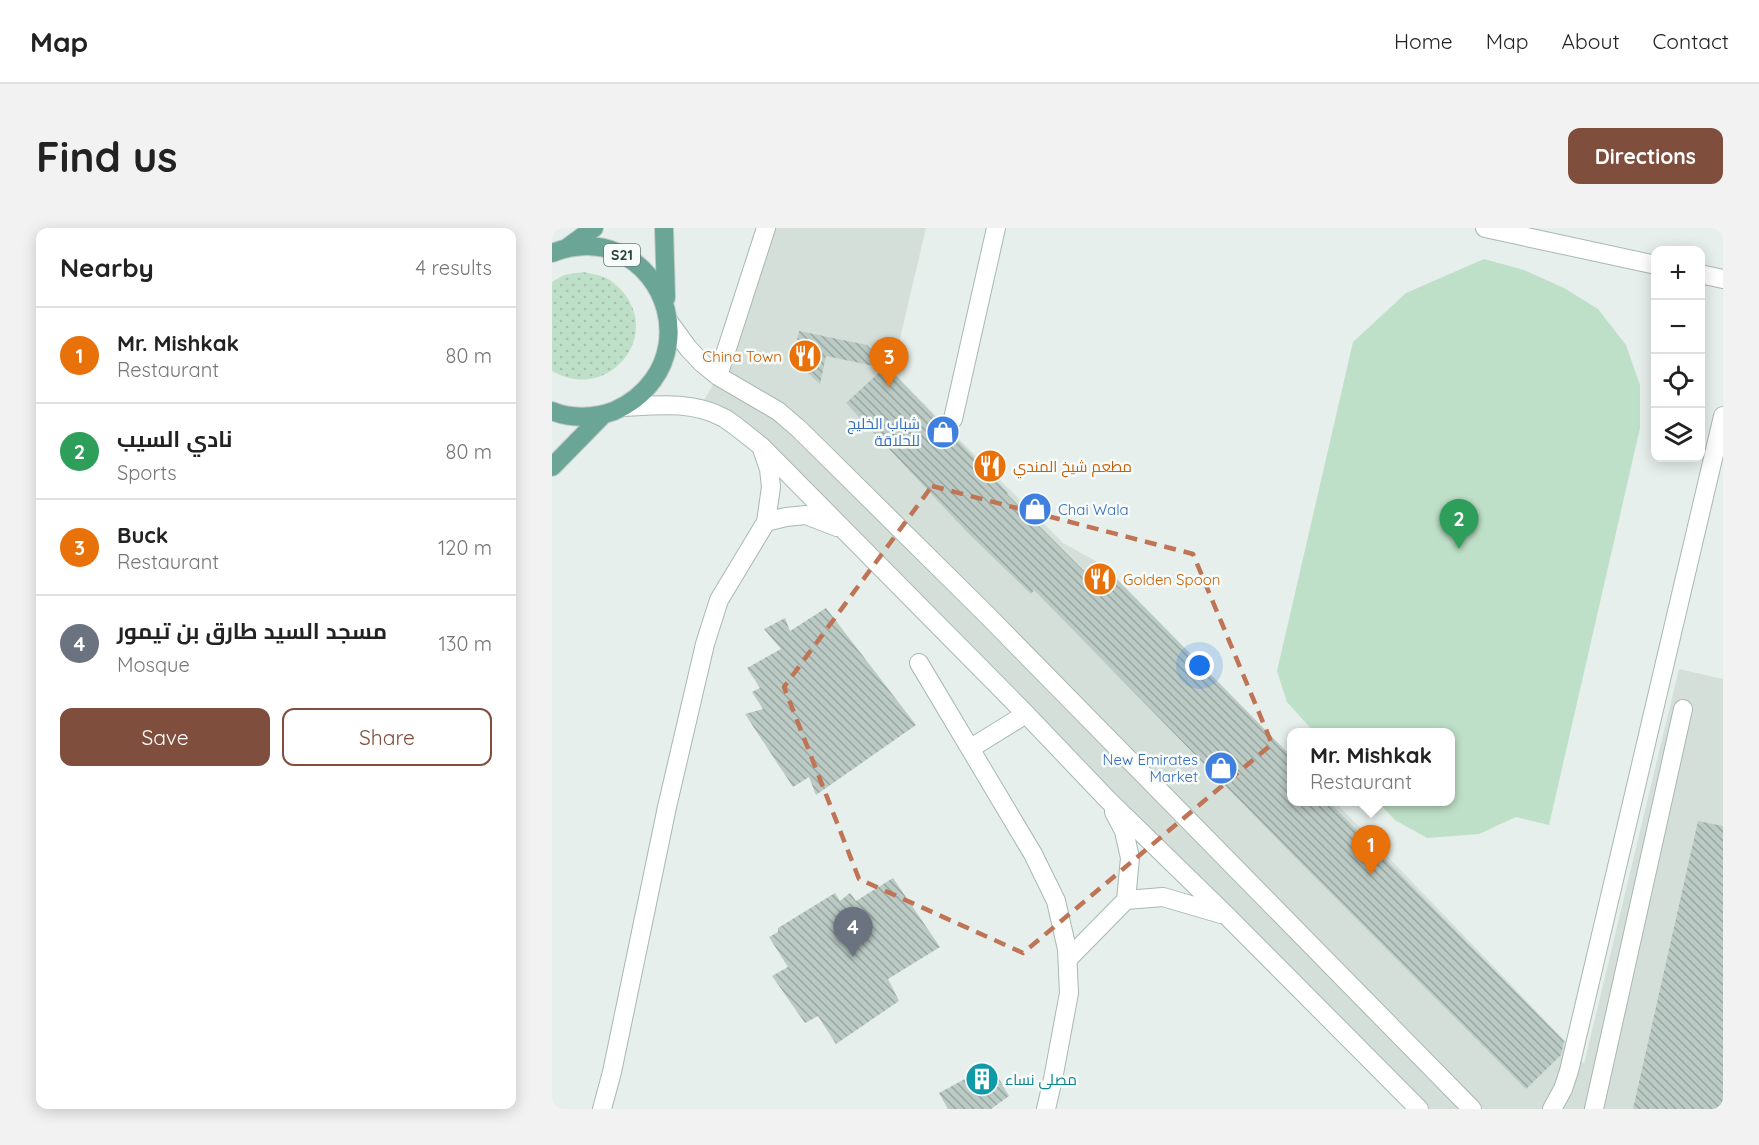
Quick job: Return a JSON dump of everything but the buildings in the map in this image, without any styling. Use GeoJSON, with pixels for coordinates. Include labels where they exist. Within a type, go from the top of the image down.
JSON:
{"type":"FeatureCollection","features":[{"type":"Feature","properties":{"kind":"main road","name":"S21"},"geometry":{"type":"LineString","coordinates":[[560,250],[594,228]]}},
{"type":"Feature","properties":{"kind":"main road"},"geometry":{"type":"LineString","coordinates":[[552,411],[580,417],[604,414],[624,407],[645,392],[659,371],[668,348],[664,228]]}},
{"type":"Feature","properties":{"kind":"main road","name":"S21"},"geometry":{"type":"LineString","coordinates":[[560,250],[594,246],[618,253],[640,266],[656,285],[668,316]]}},
{"type":"Feature","properties":{"kind":"main road"},"geometry":{"type":"LineString","coordinates":[[552,467],[604,414]]}},
{"type":"Feature","properties":{"kind":"street"},"geometry":{"type":"LineString","coordinates":[[718,376],[766,228]]}},
{"type":"Feature","properties":{"kind":"street"},"geometry":{"type":"LineString","coordinates":[[953,419],[996,228]]}},
{"type":"Feature","properties":{"kind":"street"},"geometry":{"type":"LineString","coordinates":[[1485,228],[1651,264]]}},
{"type":"Feature","properties":{"kind":"street"},"geometry":{"type":"LineString","coordinates":[[1705,275],[1723,279]]}},
{"type":"Feature","properties":{"kind":"street"},"geometry":{"type":"LineString","coordinates":[[668,316],[688,348],[718,376],[778,411],[799,429],[987,615],[1472,1109]]}},
{"type":"Feature","properties":{"kind":"street"},"geometry":{"type":"LineString","coordinates":[[624,407],[675,405],[699,409],[724,418],[761,446],[1108,800],[1419,1109]]}},
{"type":"Feature","properties":{"kind":"street"},"geometry":{"type":"LineString","coordinates":[[1552,1109],[1563,1089],[1569,1071],[1723,416]]}},
{"type":"Feature","properties":{"kind":"street"},"geometry":{"type":"LineString","coordinates":[[602,1109],[612,1072],[667,807],[705,644],[719,600],[766,522],[771,487],[770,469],[761,446]]}},
{"type":"Feature","properties":{"kind":"street"},"geometry":{"type":"LineString","coordinates":[[766,522],[806,515],[842,529]]}},
{"type":"Feature","properties":{"kind":"street"},"geometry":{"type":"LineString","coordinates":[[919,663],[1033,854],[1056,901],[1067,949],[1069,993],[1046,1109]]}},
{"type":"Feature","properties":{"kind":"street"},"geometry":{"type":"LineString","coordinates":[[1594,1109],[1683,709]]}},
{"type":"Feature","properties":{"kind":"street"},"geometry":{"type":"LineString","coordinates":[[971,748],[1026,714]]}},
{"type":"Feature","properties":{"kind":"street"},"geometry":{"type":"LineString","coordinates":[[1068,959],[1126,900],[1130,858],[1124,831],[1108,800]]}},
{"type":"Feature","properties":{"kind":"street"},"geometry":{"type":"LineString","coordinates":[[1126,900],[1163,897],[1227,916]]}},
{"type":"Feature","properties":{"kind":"highlighted area"},"geometry":{"type":"Polygon","coordinates":[[[932,486],[1193,554],[1272,744],[1023,953],[859,879],[784,687],[932,486]]]}},
{"type":"Feature","properties":{"kind":"shaded area"},"geometry":{"type":"Polygon","coordinates":[[[766,228],[926,228],[892,372],[1063,543],[1103,565],[1287,753],[1287,806],[1339,806],[1570,1046],[1584,1064],[1679,669],[1723,679],[1723,1109],[1419,1109],[761,446],[699,409],[718,376],[766,228]]]}},
{"type":"Feature","properties":{"kind":"green space"},"geometry":{"type":"Polygon","coordinates":[[[1484,259],[1524,270],[1564,288],[1598,309],[1626,345],[1640,385],[1640,428],[1549,825],[1516,817],[1479,834],[1427,838],[1395,820],[1382,806],[1455,806],[1455,728],[1310,728],[1287,702],[1277,671],[1353,342],[1406,293],[1484,259]]]}},
{"type":"Feature","properties":{"kind":"green space"},"geometry":{"type":"Polygon","coordinates":[[[583,272],[604,277],[621,289],[633,310],[636,329],[632,346],[622,361],[608,372],[591,379],[572,379],[552,371],[552,282],[564,275],[583,272]]]}},
{"type":"Feature","properties":{"kind":"place","name":"China Town"},"geometry":{"type":"Point","coordinates":[805,356]}},
{"type":"Feature","properties":{"kind":"place","name":"Buck"},"geometry":{"type":"Point","coordinates":[889,387]}},
{"type":"Feature","properties":{"kind":"place","name":"شباب الخليج للحلاقة"},"geometry":{"type":"Point","coordinates":[943,432]}},
{"type":"Feature","properties":{"kind":"place","name":"مطعم شيخ المندي"},"geometry":{"type":"Point","coordinates":[990,466]}},
{"type":"Feature","properties":{"kind":"place","name":"Chai Wala"},"geometry":{"type":"Point","coordinates":[1035,509]}},
{"type":"Feature","properties":{"kind":"place","name":"نادي السيب"},"geometry":{"type":"Point","coordinates":[1459,549]}},
{"type":"Feature","properties":{"kind":"place","name":"Golden Spoon"},"geometry":{"type":"Point","coordinates":[1100,579]}},
{"type":"Feature","properties":{"kind":"place","name":"New Emirates Market"},"geometry":{"type":"Point","coordinates":[1221,768]}},
{"type":"Feature","properties":{"kind":"place","name":"Mr. Mishkak"},"geometry":{"type":"Point","coordinates":[1371,875]}},
{"type":"Feature","properties":{"kind":"place","name":"مسجد السيد طارق بن تيمور"},"geometry":{"type":"Point","coordinates":[853,957]}},
{"type":"Feature","properties":{"kind":"place","name":"مصلى نساء"},"geometry":{"type":"Point","coordinates":[982,1079]}}]}
